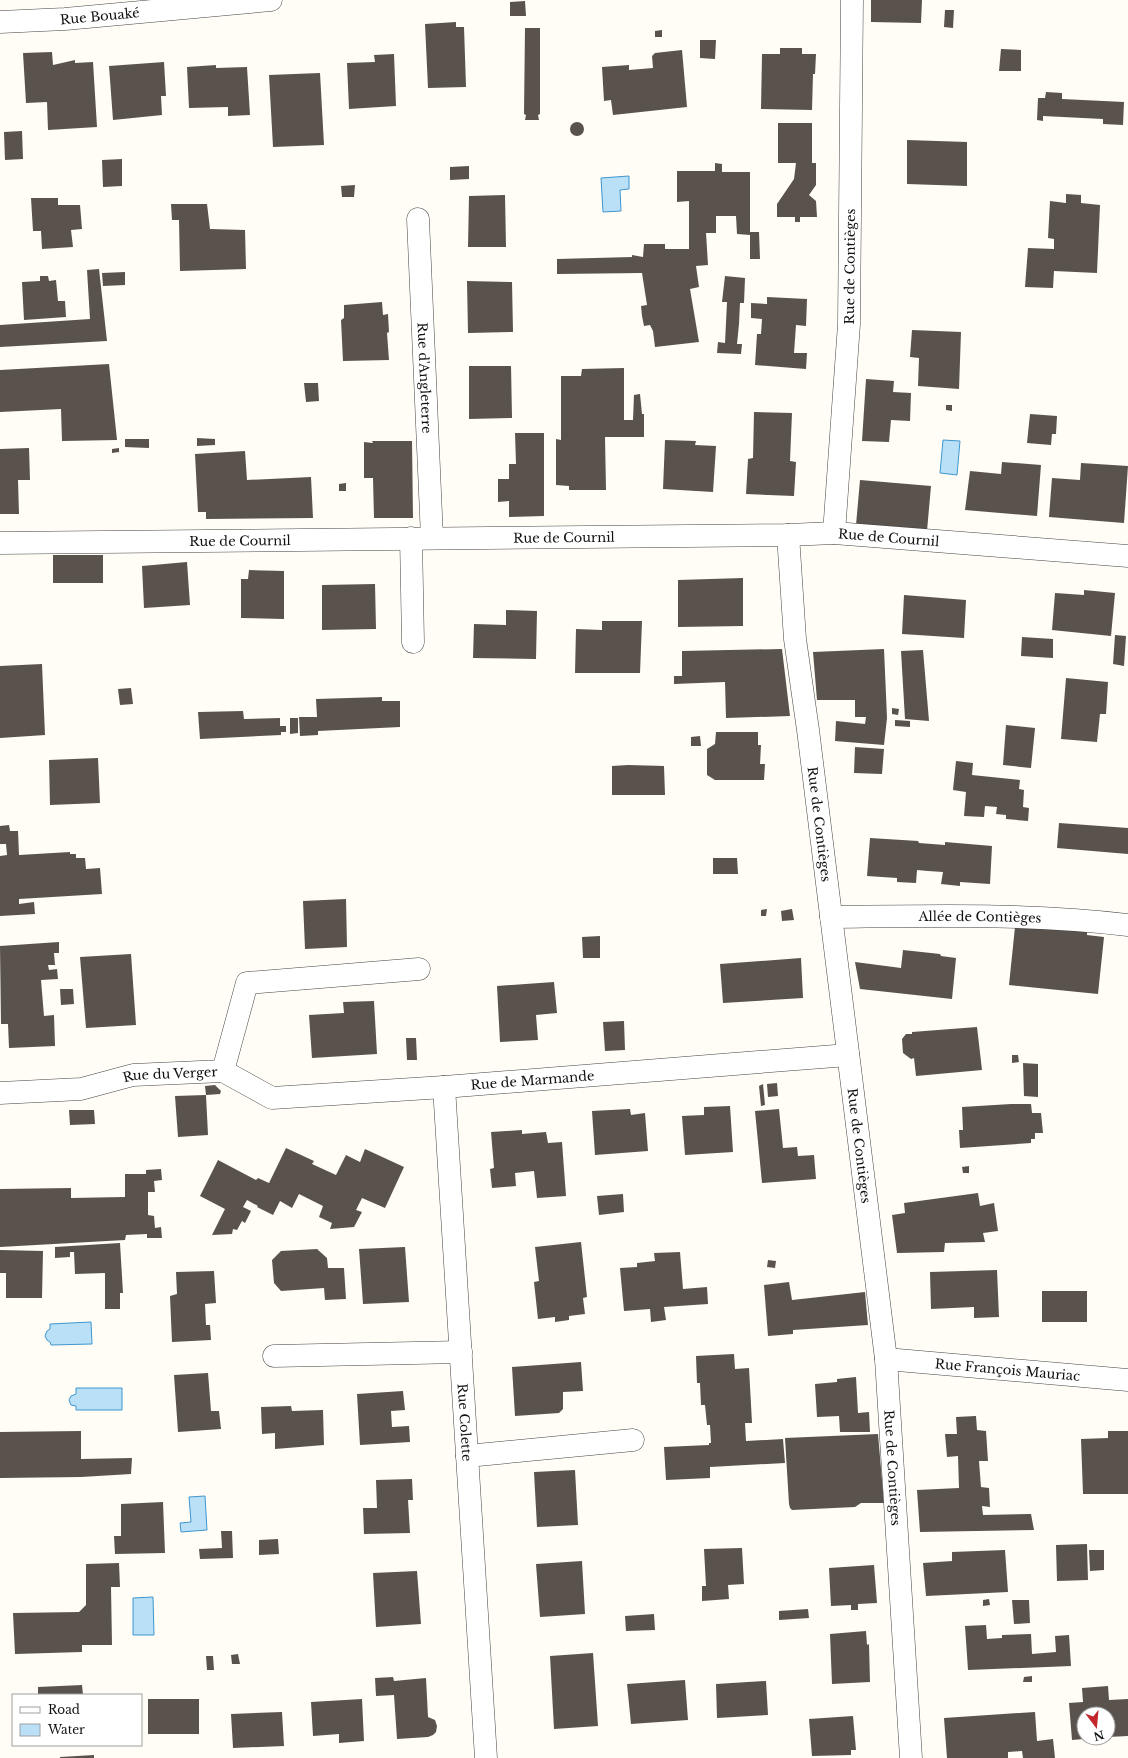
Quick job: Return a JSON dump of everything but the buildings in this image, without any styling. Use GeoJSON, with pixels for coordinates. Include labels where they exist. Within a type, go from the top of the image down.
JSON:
{"type":"FeatureCollection","features":[{"type":"Feature","properties":{"kind":"street","name":"Rue Bouaké"},"geometry":{"type":"LineString","coordinates":[[0,22],[65,19],[271,0]]}},
{"type":"Feature","properties":{"kind":"street","name":"Rue de Contièges"},"geometry":{"type":"LineString","coordinates":[[834,534],[849,324],[852,0]]}},
{"type":"Feature","properties":{"kind":"street","name":"Rue d'Angleterre"},"geometry":{"type":"LineString","coordinates":[[413,642],[421,538],[418,218]]}},
{"type":"Feature","properties":{"kind":"street","name":"Rue de Cournil"},"geometry":{"type":"LineString","coordinates":[[0,543],[834,534],[1128,556]]}},
{"type":"Feature","properties":{"kind":"street","name":"Rue de Contièges"},"geometry":{"type":"LineString","coordinates":[[788,535],[795,639],[808,730],[886,1359],[911,1758]]}},
{"type":"Feature","properties":{"kind":"street","name":"Allée de Contièges"},"geometry":{"type":"LineString","coordinates":[[831,917],[936,916],[1080,919],[1128,925]]}},
{"type":"Feature","properties":{"kind":"street","name":"Rue du Verger"},"geometry":{"type":"LineString","coordinates":[[0,1093],[81,1089],[132,1075],[223,1071],[247,982],[419,969]]}},
{"type":"Feature","properties":{"kind":"street","name":"Rue de Marmande"},"geometry":{"type":"LineString","coordinates":[[223,1071],[272,1098],[444,1087],[848,1055]]}},
{"type":"Feature","properties":{"kind":"street","name":"Rue Colette"},"geometry":{"type":"LineString","coordinates":[[444,1087],[486,1758]]}},
{"type":"Feature","properties":{"kind":"street"},"geometry":{"type":"LineString","coordinates":[[274,1356],[461,1352]]}},
{"type":"Feature","properties":{"kind":"street","name":"Rue François Mauriac"},"geometry":{"type":"LineString","coordinates":[[886,1359],[1128,1380]]}},
{"type":"Feature","properties":{"kind":"street"},"geometry":{"type":"LineString","coordinates":[[467,1456],[633,1440]]}},
{"type":"Feature","properties":{"kind":"water"},"geometry":{"type":"Polygon","coordinates":[[[629,176],[629,189],[620,190],[621,211],[603,212],[601,178],[629,176]]]}},
{"type":"Feature","properties":{"kind":"water"},"geometry":{"type":"Polygon","coordinates":[[[943,440],[960,441],[957,475],[940,473],[943,440]]]}},
{"type":"Feature","properties":{"kind":"water"},"geometry":{"type":"Polygon","coordinates":[[[91,1322],[92,1344],[51,1345],[45,1336],[47,1331],[50,1329],[50,1324],[91,1322]]]}},
{"type":"Feature","properties":{"kind":"water"},"geometry":{"type":"Polygon","coordinates":[[[76,1388],[122,1388],[122,1410],[76,1410],[76,1406],[71,1405],[69,1400],[71,1396],[76,1394],[76,1388]]]}},
{"type":"Feature","properties":{"kind":"water"},"geometry":{"type":"Polygon","coordinates":[[[205,1496],[207,1530],[181,1532],[180,1523],[191,1522],[189,1497],[205,1496]]]}},
{"type":"Feature","properties":{"kind":"water"},"geometry":{"type":"Polygon","coordinates":[[[153,1597],[154,1635],[133,1635],[133,1598],[153,1597]]]}}]}
